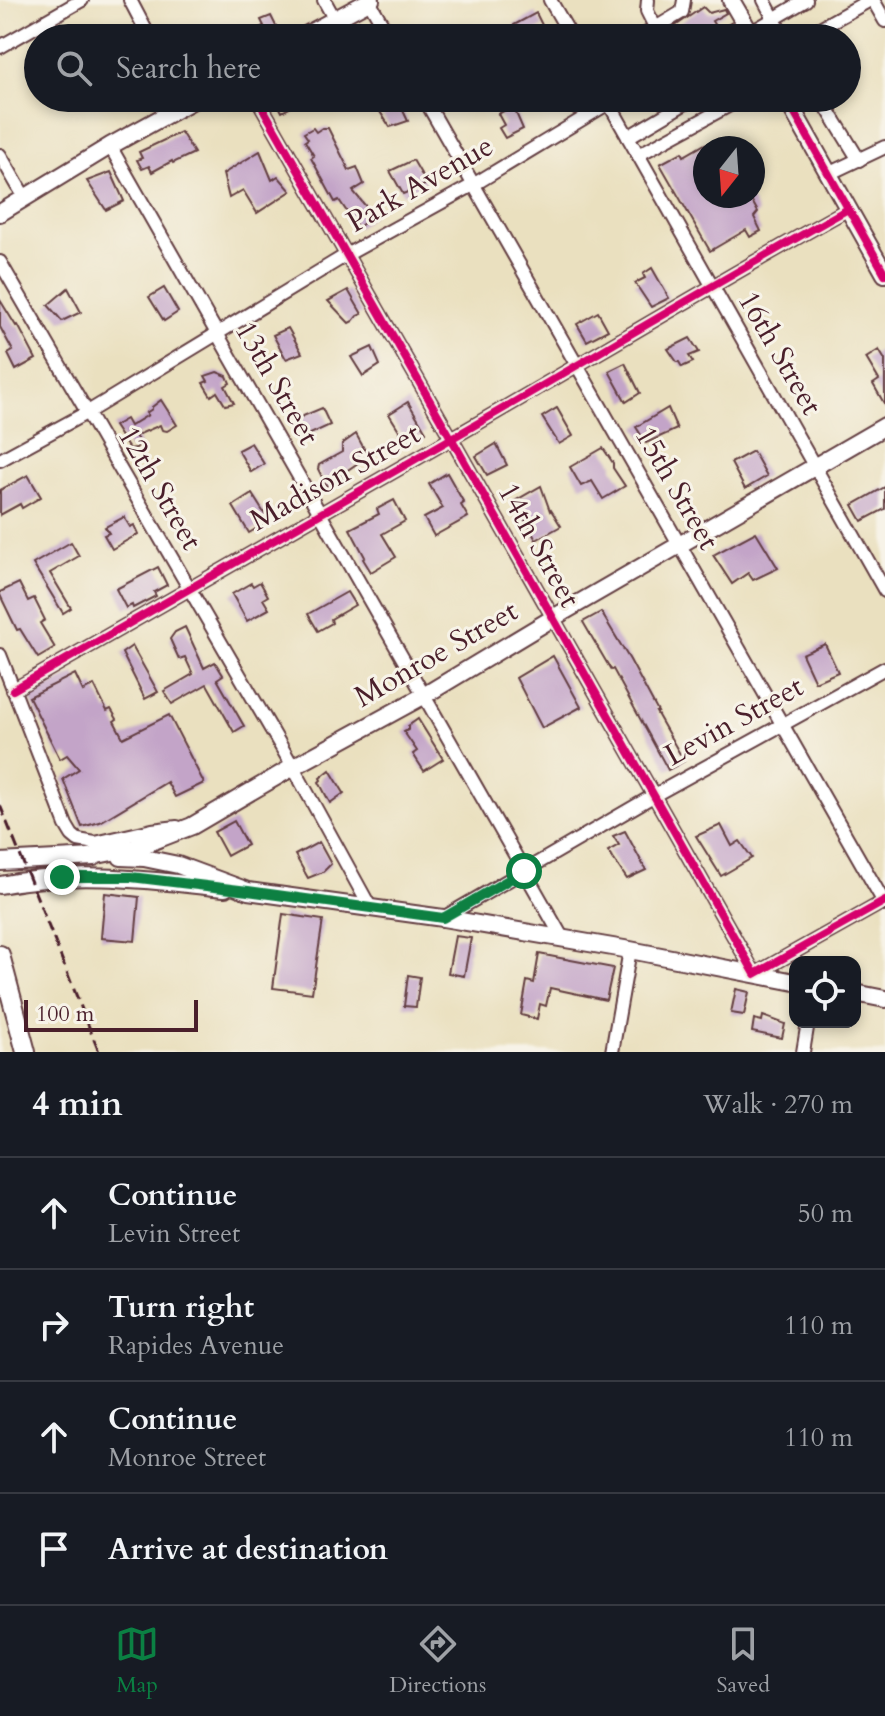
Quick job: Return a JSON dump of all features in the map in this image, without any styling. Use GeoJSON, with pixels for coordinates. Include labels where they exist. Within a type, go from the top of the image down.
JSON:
{"type":"FeatureCollection","features":[{"type":"Feature","properties":{"kind":"highway"},"geometry":{"type":"LineString","coordinates":[[0,955],[26,1052]]}},
{"type":"Feature","properties":{"kind":"main road"},"geometry":{"type":"LineString","coordinates":[[324,24],[370,0]]}},
{"type":"Feature","properties":{"kind":"main road"},"geometry":{"type":"LineString","coordinates":[[731,0],[744,24]]}},
{"type":"Feature","properties":{"kind":"main road"},"geometry":{"type":"LineString","coordinates":[[0,213],[168,112]]}},
{"type":"Feature","properties":{"kind":"main road"},"geometry":{"type":"LineString","coordinates":[[794,112],[883,267]]}},
{"type":"Feature","properties":{"kind":"main road","name":"Monroe Street"},"geometry":{"type":"LineString","coordinates":[[87,857],[138,847],[192,826],[425,695],[885,426]]}},
{"type":"Feature","properties":{"kind":"main road"},"geometry":{"type":"LineString","coordinates":[[0,862],[87,857],[144,858],[178,865],[248,891]]}},
{"type":"Feature","properties":{"kind":"main road"},"geometry":{"type":"LineString","coordinates":[[0,885],[62,877],[131,877],[248,891],[443,918],[789,981]]}},
{"type":"Feature","properties":{"kind":"main road"},"geometry":{"type":"LineString","coordinates":[[861,994],[885,999]]}},
{"type":"Feature","properties":{"kind":"street"},"geometry":{"type":"LineString","coordinates":[[40,24],[82,0]]}},
{"type":"Feature","properties":{"kind":"street"},"geometry":{"type":"LineString","coordinates":[[130,0],[143,24]]}},
{"type":"Feature","properties":{"kind":"street"},"geometry":{"type":"LineString","coordinates":[[324,0],[334,18]]}},
{"type":"Feature","properties":{"kind":"street"},"geometry":{"type":"LineString","coordinates":[[370,0],[383,24]]}},
{"type":"Feature","properties":{"kind":"street"},"geometry":{"type":"LineString","coordinates":[[550,0],[564,24]]}},
{"type":"Feature","properties":{"kind":"street"},"geometry":{"type":"LineString","coordinates":[[648,0],[647,11],[654,24]]}},
{"type":"Feature","properties":{"kind":"street"},"geometry":{"type":"LineString","coordinates":[[664,24],[682,12],[684,0]]}},
{"type":"Feature","properties":{"kind":"street"},"geometry":{"type":"LineString","coordinates":[[764,0],[777,24]]}},
{"type":"Feature","properties":{"kind":"street"},"geometry":{"type":"LineString","coordinates":[[765,24],[806,0]]}},
{"type":"Feature","properties":{"kind":"street"},"geometry":{"type":"LineString","coordinates":[[827,24],[871,0],[885,21]]}},
{"type":"Feature","properties":{"kind":"street"},"geometry":{"type":"LineString","coordinates":[[0,47],[24,33]]}},
{"type":"Feature","properties":{"kind":"street","name":"14th Street"},"geometry":{"type":"LineString","coordinates":[[265,112],[755,974]]}},
{"type":"Feature","properties":{"kind":"street","name":"15th Street"},"geometry":{"type":"LineString","coordinates":[[432,112],[885,902]]}},
{"type":"Feature","properties":{"kind":"street","name":"Park Avenue"},"geometry":{"type":"LineString","coordinates":[[0,460],[88,412],[348,254],[473,185],[591,112]]}},
{"type":"Feature","properties":{"kind":"street","name":"16th Street"},"geometry":{"type":"LineString","coordinates":[[616,112],[885,591]]}},
{"type":"Feature","properties":{"kind":"street"},"geometry":{"type":"LineString","coordinates":[[628,137],[670,112]]}},
{"type":"Feature","properties":{"kind":"street"},"geometry":{"type":"LineString","coordinates":[[638,155],[717,112]]}},
{"type":"Feature","properties":{"kind":"street"},"geometry":{"type":"LineString","coordinates":[[830,112],[859,160]]}},
{"type":"Feature","properties":{"kind":"street","name":"13th Street"},"geometry":{"type":"LineString","coordinates":[[110,146],[563,939]]}},
{"type":"Feature","properties":{"kind":"street"},"geometry":{"type":"LineString","coordinates":[[828,174],[885,147]]}},
{"type":"Feature","properties":{"kind":"street"},"geometry":{"type":"LineString","coordinates":[[0,155],[25,198]]}},
{"type":"Feature","properties":{"kind":"street","name":"Madison Street"},"geometry":{"type":"LineString","coordinates":[[13,690],[848,209]]}},
{"type":"Feature","properties":{"kind":"street","name":"12th Street"},"geometry":{"type":"LineString","coordinates":[[0,262],[190,587],[370,907]]}},
{"type":"Feature","properties":{"kind":"street"},"geometry":{"type":"LineString","coordinates":[[0,655],[72,835],[78,840],[95,843],[152,830],[192,826]]}},
{"type":"Feature","properties":{"kind":"street","name":"Levin Street"},"geometry":{"type":"LineString","coordinates":[[443,918],[653,796],[885,668]]}},
{"type":"Feature","properties":{"kind":"street"},"geometry":{"type":"LineString","coordinates":[[755,974],[885,902]]}},
{"type":"Feature","properties":{"kind":"street"},"geometry":{"type":"LineString","coordinates":[[612,1052],[630,950]]}},
{"type":"Feature","properties":{"kind":"street"},"geometry":{"type":"LineString","coordinates":[[803,1052],[807,1028]]}},
{"type":"Feature","properties":{"kind":"building"},"geometry":{"type":"Polygon","coordinates":[[[703,7],[709,13],[724,9],[726,13],[712,21],[714,24],[678,24],[703,7]]]}},
{"type":"Feature","properties":{"kind":"building"},"geometry":{"type":"Polygon","coordinates":[[[536,13],[542,24],[516,24],[536,13]]]}},
{"type":"Feature","properties":{"kind":"building"},"geometry":{"type":"Polygon","coordinates":[[[271,16],[275,24],[263,24],[261,20],[271,16]]]}},
{"type":"Feature","properties":{"kind":"building"},"geometry":{"type":"Polygon","coordinates":[[[380,112],[404,112],[408,121],[390,127],[380,112]]]}},
{"type":"Feature","properties":{"kind":"building"},"geometry":{"type":"Polygon","coordinates":[[[516,112],[523,129],[505,138],[499,128],[504,125],[498,114],[516,112]]]}},
{"type":"Feature","properties":{"kind":"building"},"geometry":{"type":"Polygon","coordinates":[[[313,128],[316,132],[328,128],[349,170],[357,167],[364,184],[353,191],[373,215],[358,228],[339,200],[335,202],[311,158],[314,156],[304,133],[313,128]]]}},
{"type":"Feature","properties":{"kind":"building"},"geometry":{"type":"Polygon","coordinates":[[[181,132],[194,153],[152,172],[149,166],[142,169],[137,160],[142,158],[139,152],[181,132]]]}},
{"type":"Feature","properties":{"kind":"building"},"geometry":{"type":"Polygon","coordinates":[[[260,151],[272,180],[278,176],[291,191],[257,213],[243,190],[229,198],[223,174],[260,151]]]}},
{"type":"Feature","properties":{"kind":"building"},"geometry":{"type":"Polygon","coordinates":[[[693,151],[693,208],[756,208],[758,212],[754,217],[761,231],[750,237],[746,230],[710,251],[660,164],[682,152],[684,156],[693,151]]]}},
{"type":"Feature","properties":{"kind":"building"},"geometry":{"type":"Polygon","coordinates":[[[413,160],[427,184],[403,194],[390,171],[413,160]]]}},
{"type":"Feature","properties":{"kind":"building"},"geometry":{"type":"Polygon","coordinates":[[[111,172],[124,201],[106,210],[87,181],[111,172]]]}},
{"type":"Feature","properties":{"kind":"building"},"geometry":{"type":"Polygon","coordinates":[[[652,268],[669,298],[651,307],[635,283],[645,278],[643,274],[652,268]]]}},
{"type":"Feature","properties":{"kind":"building"},"geometry":{"type":"Polygon","coordinates":[[[68,288],[81,312],[62,321],[48,305],[68,288]]]}},
{"type":"Feature","properties":{"kind":"building"},"geometry":{"type":"Polygon","coordinates":[[[164,288],[178,312],[164,321],[149,297],[164,288]]]}},
{"type":"Feature","properties":{"kind":"building"},"geometry":{"type":"Polygon","coordinates":[[[348,290],[362,314],[349,323],[328,301],[348,290]]]}},
{"type":"Feature","properties":{"kind":"building"},"geometry":{"type":"Polygon","coordinates":[[[0,300],[36,359],[16,370],[8,354],[13,351],[0,327],[0,300]]]}},
{"type":"Feature","properties":{"kind":"building"},"geometry":{"type":"Polygon","coordinates":[[[598,312],[608,330],[587,341],[577,324],[598,312]]]}},
{"type":"Feature","properties":{"kind":"building"},"geometry":{"type":"Polygon","coordinates":[[[288,328],[302,353],[286,359],[273,335],[288,328]]]}},
{"type":"Feature","properties":{"kind":"building"},"geometry":{"type":"Polygon","coordinates":[[[690,338],[699,352],[689,356],[693,362],[682,367],[668,349],[690,338]]]}},
{"type":"Feature","properties":{"kind":"building"},"geometry":{"type":"Polygon","coordinates":[[[372,347],[380,365],[363,376],[351,357],[372,347]]]}},
{"type":"Feature","properties":{"kind":"building"},"geometry":{"type":"Polygon","coordinates":[[[879,350],[885,360],[885,405],[873,384],[879,380],[866,358],[879,350]]]}},
{"type":"Feature","properties":{"kind":"building"},"geometry":{"type":"Polygon","coordinates":[[[625,363],[640,393],[626,402],[609,371],[625,363]]]}},
{"type":"Feature","properties":{"kind":"building"},"geometry":{"type":"Polygon","coordinates":[[[217,372],[227,376],[230,383],[225,386],[234,403],[225,405],[217,392],[211,396],[203,383],[208,381],[205,376],[217,372]]]}},
{"type":"Feature","properties":{"kind":"building"},"geometry":{"type":"Polygon","coordinates":[[[161,400],[177,425],[167,431],[162,430],[160,425],[135,436],[140,443],[136,448],[129,449],[114,426],[126,419],[130,426],[148,415],[146,413],[161,400]]]}},
{"type":"Feature","properties":{"kind":"building"},"geometry":{"type":"Polygon","coordinates":[[[408,402],[426,432],[407,443],[389,414],[408,402]]]}},
{"type":"Feature","properties":{"kind":"building"},"geometry":{"type":"Polygon","coordinates":[[[322,408],[330,425],[306,436],[296,419],[322,408]]]}},
{"type":"Feature","properties":{"kind":"building"},"geometry":{"type":"Polygon","coordinates":[[[557,408],[573,436],[559,444],[542,417],[557,408]]]}},
{"type":"Feature","properties":{"kind":"building"},"geometry":{"type":"Polygon","coordinates":[[[668,408],[677,429],[646,443],[636,427],[668,408]]]}},
{"type":"Feature","properties":{"kind":"building"},"geometry":{"type":"Polygon","coordinates":[[[356,434],[368,456],[342,474],[345,478],[328,489],[319,465],[342,452],[342,444],[356,434]]]}},
{"type":"Feature","properties":{"kind":"building"},"geometry":{"type":"Polygon","coordinates":[[[251,443],[264,464],[251,472],[238,450],[251,443]]]}},
{"type":"Feature","properties":{"kind":"building"},"geometry":{"type":"Polygon","coordinates":[[[496,444],[507,465],[487,475],[476,456],[496,444]]]}},
{"type":"Feature","properties":{"kind":"building"},"geometry":{"type":"Polygon","coordinates":[[[603,448],[625,486],[603,499],[592,481],[581,486],[570,467],[603,448]]]}},
{"type":"Feature","properties":{"kind":"building"},"geometry":{"type":"Polygon","coordinates":[[[753,451],[767,476],[745,489],[731,463],[753,451]]]}},
{"type":"Feature","properties":{"kind":"building"},"geometry":{"type":"Polygon","coordinates":[[[447,473],[464,503],[461,505],[468,517],[434,536],[424,518],[443,508],[429,484],[447,473]]]}},
{"type":"Feature","properties":{"kind":"building"},"geometry":{"type":"Polygon","coordinates":[[[28,475],[41,497],[22,508],[20,504],[0,515],[0,490],[28,475]]]}},
{"type":"Feature","properties":{"kind":"building"},"geometry":{"type":"Polygon","coordinates":[[[541,486],[550,511],[561,526],[536,540],[515,501],[541,486]]]}},
{"type":"Feature","properties":{"kind":"building"},"geometry":{"type":"Polygon","coordinates":[[[885,487],[885,509],[862,521],[853,505],[885,487]]]}},
{"type":"Feature","properties":{"kind":"building"},"geometry":{"type":"Polygon","coordinates":[[[252,494],[269,521],[249,533],[233,506],[252,494]]]}},
{"type":"Feature","properties":{"kind":"building"},"geometry":{"type":"Polygon","coordinates":[[[394,500],[405,521],[382,534],[396,557],[371,572],[350,529],[379,514],[377,509],[394,500]]]}},
{"type":"Feature","properties":{"kind":"building"},"geometry":{"type":"Polygon","coordinates":[[[124,517],[130,527],[134,525],[138,534],[112,549],[104,535],[109,533],[105,527],[124,517]]]}},
{"type":"Feature","properties":{"kind":"building"},"geometry":{"type":"Polygon","coordinates":[[[756,532],[778,568],[753,580],[748,573],[732,584],[713,555],[756,532]]]}},
{"type":"Feature","properties":{"kind":"building"},"geometry":{"type":"Polygon","coordinates":[[[71,542],[79,556],[50,573],[71,608],[63,613],[33,564],[71,542]]]}},
{"type":"Feature","properties":{"kind":"building"},"geometry":{"type":"Polygon","coordinates":[[[158,567],[167,585],[154,592],[156,596],[133,608],[132,605],[126,608],[116,589],[158,567]]]}},
{"type":"Feature","properties":{"kind":"building"},"geometry":{"type":"Polygon","coordinates":[[[260,582],[268,596],[263,599],[269,609],[247,621],[232,594],[251,583],[253,586],[260,582]]]}},
{"type":"Feature","properties":{"kind":"building"},"geometry":{"type":"Polygon","coordinates":[[[19,583],[28,601],[34,598],[45,620],[40,623],[55,648],[38,658],[20,629],[17,630],[0,595],[0,592],[19,583]]]}},
{"type":"Feature","properties":{"kind":"building"},"geometry":{"type":"Polygon","coordinates":[[[347,592],[355,605],[318,631],[308,614],[347,592]]]}},
{"type":"Feature","properties":{"kind":"building"},"geometry":{"type":"Polygon","coordinates":[[[601,612],[684,761],[668,770],[613,669],[583,622],[601,612]]]}},
{"type":"Feature","properties":{"kind":"building"},"geometry":{"type":"Polygon","coordinates":[[[185,627],[204,668],[215,662],[223,675],[217,679],[244,726],[234,732],[207,684],[172,704],[164,691],[193,674],[185,657],[179,659],[170,639],[185,627]]]}},
{"type":"Feature","properties":{"kind":"building"},"geometry":{"type":"Polygon","coordinates":[[[825,644],[838,672],[815,682],[802,654],[825,644]]]}},
{"type":"Feature","properties":{"kind":"building"},"geometry":{"type":"Polygon","coordinates":[[[132,646],[158,692],[145,699],[122,653],[132,646]]]}},
{"type":"Feature","properties":{"kind":"building"},"geometry":{"type":"Polygon","coordinates":[[[553,656],[581,707],[542,728],[516,678],[553,656]]]}},
{"type":"Feature","properties":{"kind":"building"},"geometry":{"type":"Polygon","coordinates":[[[75,674],[83,691],[94,685],[107,711],[111,709],[117,719],[114,721],[123,738],[169,715],[204,783],[175,797],[167,782],[100,822],[82,827],[63,779],[79,769],[67,755],[60,759],[29,697],[75,674]]]}},
{"type":"Feature","properties":{"kind":"building"},"geometry":{"type":"Polygon","coordinates":[[[418,719],[443,759],[424,771],[413,754],[417,751],[404,732],[418,719]]]}},
{"type":"Feature","properties":{"kind":"building"},"geometry":{"type":"Polygon","coordinates":[[[330,770],[344,793],[330,803],[319,782],[330,770]]]}},
{"type":"Feature","properties":{"kind":"building"},"geometry":{"type":"Polygon","coordinates":[[[234,821],[247,845],[227,856],[214,832],[234,821]]]}},
{"type":"Feature","properties":{"kind":"building"},"geometry":{"type":"Polygon","coordinates":[[[721,825],[732,846],[740,841],[752,858],[721,876],[696,836],[721,825]]]}},
{"type":"Feature","properties":{"kind":"building"},"geometry":{"type":"Polygon","coordinates":[[[625,831],[646,870],[627,879],[608,851],[619,845],[613,836],[625,831]]]}},
{"type":"Feature","properties":{"kind":"building"},"geometry":{"type":"Polygon","coordinates":[[[319,842],[331,864],[323,872],[308,878],[295,855],[319,842]]]}},
{"type":"Feature","properties":{"kind":"building"},"geometry":{"type":"Polygon","coordinates":[[[105,893],[139,897],[135,941],[101,938],[105,893]]]}},
{"type":"Feature","properties":{"kind":"building"},"geometry":{"type":"Polygon","coordinates":[[[283,914],[323,920],[312,993],[273,988],[283,914]]]}},
{"type":"Feature","properties":{"kind":"building"},"geometry":{"type":"Polygon","coordinates":[[[455,936],[471,938],[464,976],[448,973],[455,936]]]}},
{"type":"Feature","properties":{"kind":"building"},"geometry":{"type":"Polygon","coordinates":[[[539,954],[613,968],[606,1000],[550,988],[546,1006],[540,1004],[537,1019],[521,1015],[527,981],[534,983],[539,954]]]}},
{"type":"Feature","properties":{"kind":"building"},"geometry":{"type":"Polygon","coordinates":[[[408,975],[420,977],[416,1007],[404,1006],[408,975]]]}},
{"type":"Feature","properties":{"kind":"building"},"geometry":{"type":"Polygon","coordinates":[[[736,989],[749,992],[744,1015],[731,1013],[736,989]]]}},
{"type":"Feature","properties":{"kind":"building"},"geometry":{"type":"Polygon","coordinates":[[[763,1016],[785,1024],[782,1038],[752,1032],[754,1019],[762,1021],[763,1016]]]}},
{"type":"Feature","properties":{"kind":"railway"},"geometry":{"type":"LineString","coordinates":[[0,805],[99,1052]]}},
{"type":"Feature","properties":{"kind":"cycle path"},"geometry":{"type":"LineString","coordinates":[[265,112],[755,974],[885,901]]}},
{"type":"Feature","properties":{"kind":"cycle path"},"geometry":{"type":"LineString","coordinates":[[794,112],[885,274]]}},
{"type":"Feature","properties":{"kind":"cycle path"},"geometry":{"type":"LineString","coordinates":[[13,690],[848,209]]}},
{"type":"Feature","properties":{"kind":"route"},"geometry":{"type":"LineString","coordinates":[[62,877],[131,877],[443,918],[524,871]]}}]}
